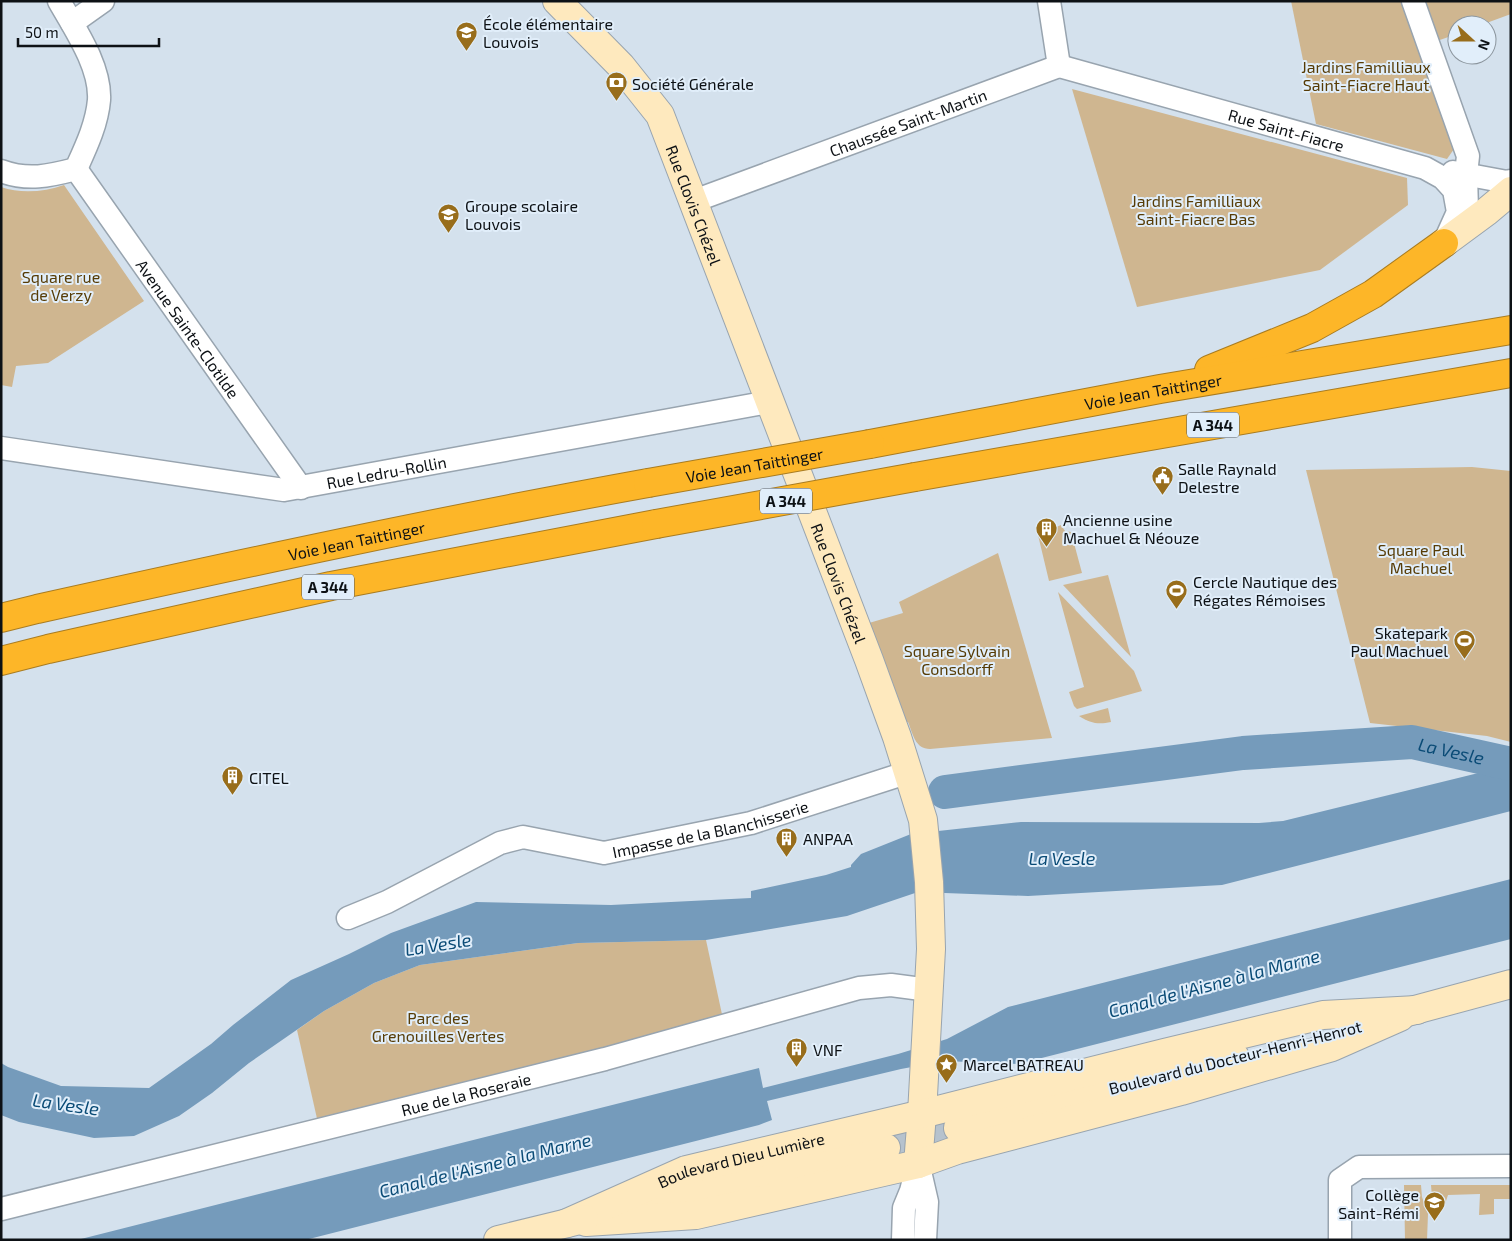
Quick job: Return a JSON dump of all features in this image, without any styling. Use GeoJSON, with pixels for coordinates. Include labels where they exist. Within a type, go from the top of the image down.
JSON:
{"type":"FeatureCollection","features":[{"type":"Feature","properties":{"kind":"highway"},"geometry":{"type":"LineString","coordinates":[[1160,390],[1312,328],[1373,294],[1444,243]]}},
{"type":"Feature","properties":{"kind":"highway","name":"Voie Jean Taittinger"},"geometry":{"type":"LineString","coordinates":[[1,618],[327,545],[573,497],[1160,390],[1511,330]]}},
{"type":"Feature","properties":{"kind":"highway","name":"A 344"},"geometry":{"type":"LineString","coordinates":[[1,661],[58,646],[331,586],[656,524],[1511,373]]}},
{"type":"Feature","properties":{"kind":"street"},"geometry":{"type":"LineString","coordinates":[[1,171],[15,176],[35,177],[55,175],[76,169],[94,123],[99,99],[95,74],[81,38],[59,1]]}},
{"type":"Feature","properties":{"kind":"street"},"geometry":{"type":"LineString","coordinates":[[72,23],[103,1]]}},
{"type":"Feature","properties":{"kind":"street","name":"Rue Clovis Chézel"},"geometry":{"type":"LineString","coordinates":[[557,1],[621,66],[660,115],[898,736],[923,820],[929,882],[931,949],[929,1002],[918,1164]]}},
{"type":"Feature","properties":{"kind":"street"},"geometry":{"type":"LineString","coordinates":[[1048,1],[1059,66]]}},
{"type":"Feature","properties":{"kind":"street"},"geometry":{"type":"LineString","coordinates":[[1413,1],[1468,156],[1466,174],[1467,215],[1444,243]]}},
{"type":"Feature","properties":{"kind":"street","name":"Chaussée Saint-Martin"},"geometry":{"type":"LineString","coordinates":[[694,201],[1059,66]]}},
{"type":"Feature","properties":{"kind":"street","name":"Rue Saint-Fiacre"},"geometry":{"type":"LineString","coordinates":[[1059,66],[1425,168],[1443,178],[1454,190],[1458,212],[1444,243]]}},
{"type":"Feature","properties":{"kind":"street"},"geometry":{"type":"LineString","coordinates":[[1425,168],[1511,182]]}},
{"type":"Feature","properties":{"kind":"street","name":"Avenue Sainte-Clotilde"},"geometry":{"type":"LineString","coordinates":[[76,169],[301,488]]}},
{"type":"Feature","properties":{"kind":"street"},"geometry":{"type":"LineString","coordinates":[[1466,174],[1486,212]]}},
{"type":"Feature","properties":{"kind":"street"},"geometry":{"type":"LineString","coordinates":[[1444,243],[1511,191]]}},
{"type":"Feature","properties":{"kind":"street","name":"Rue Ledru-Rollin"},"geometry":{"type":"LineString","coordinates":[[1,448],[284,490],[769,402]]}},
{"type":"Feature","properties":{"kind":"street","name":"Impasse de la Blanchisserie"},"geometry":{"type":"LineString","coordinates":[[348,918],[387,902],[500,843],[523,836],[604,854],[750,823],[908,772]]}},
{"type":"Feature","properties":{"kind":"street","name":"Boulevard du Docteur-Henri-Henrot"},"geometry":{"type":"LineString","coordinates":[[958,1128],[1511,984]]}},
{"type":"Feature","properties":{"kind":"street","name":"Rue de la Roseraie"},"geometry":{"type":"LineString","coordinates":[[1,1209],[605,1059],[859,988],[891,986],[929,1002]]}},
{"type":"Feature","properties":{"kind":"street","name":"Boulevard Dieu Lumière"},"geometry":{"type":"LineString","coordinates":[[568,1223],[686,1170],[922,1106],[1155,1055],[1323,1015],[1417,1010]]}},
{"type":"Feature","properties":{"kind":"street","name":"Boulevard Dieu Lumière"},"geometry":{"type":"LineString","coordinates":[[568,1223],[696,1214],[918,1164],[957,1150],[1181,1091],[1332,1047],[1417,1010]]}},
{"type":"Feature","properties":{"kind":"street","name":"Boulevard Dieu Lumière"},"geometry":{"type":"LineString","coordinates":[[498,1240],[886,1148]]}},
{"type":"Feature","properties":{"kind":"street"},"geometry":{"type":"LineString","coordinates":[[902,1240],[904,1208],[911,1191],[918,1164]]}},
{"type":"Feature","properties":{"kind":"street"},"geometry":{"type":"LineString","coordinates":[[918,1164],[927,1202],[925,1240]]}},
{"type":"Feature","properties":{"kind":"street"},"geometry":{"type":"LineString","coordinates":[[1340,1240],[1340,1180],[1359,1168],[1511,1166]]}},
{"type":"Feature","properties":{"kind":"green space","name":"Jardins Familliaux Saint-Fiacre Haut"},"geometry":{"type":"Polygon","coordinates":[[[1291,1],[1404,1],[1454,149],[1447,159],[1316,124],[1291,1]]]}},
{"type":"Feature","properties":{"kind":"green space"},"geometry":{"type":"Polygon","coordinates":[[[1420,1],[1511,1],[1511,14],[1497,19],[1497,15],[1447,15],[1447,37],[1434,42],[1420,1]]]}},
{"type":"Feature","properties":{"kind":"green space","name":"Jardins Familliaux Saint-Fiacre Bas"},"geometry":{"type":"Polygon","coordinates":[[[1072,89],[1407,178],[1408,205],[1320,270],[1137,307],[1072,89]]]}},
{"type":"Feature","properties":{"kind":"green space","name":"Square rue de Verzy"},"geometry":{"type":"Polygon","coordinates":[[[64,185],[144,301],[48,363],[16,366],[12,387],[1,385],[1,187],[16,191],[32,191],[64,185]]]}},
{"type":"Feature","properties":{"kind":"green space","name":"Square Paul Machuel"},"geometry":{"type":"Polygon","coordinates":[[[1472,467],[1511,471],[1511,742],[1487,736],[1370,723],[1306,470],[1472,467]]]}},
{"type":"Feature","properties":{"kind":"green space"},"geometry":{"type":"Polygon","coordinates":[[[1061,525],[1065,531],[1071,532],[1082,573],[1049,581],[1038,535],[1061,525]]]}},
{"type":"Feature","properties":{"kind":"green space","name":"Square Sylvain Consdorff"},"geometry":{"type":"Polygon","coordinates":[[[998,553],[1052,738],[925,748],[918,744],[908,722],[906,722],[869,623],[903,613],[899,602],[998,553]]]}},
{"type":"Feature","properties":{"kind":"green space"},"geometry":{"type":"Polygon","coordinates":[[[1108,575],[1131,657],[1063,585],[1108,575]]]}},
{"type":"Feature","properties":{"kind":"green space"},"geometry":{"type":"Polygon","coordinates":[[[1058,592],[1134,671],[1142,691],[1077,709],[1074,706],[1069,692],[1084,687],[1058,592]]]}},
{"type":"Feature","properties":{"kind":"green space"},"geometry":{"type":"Polygon","coordinates":[[[1108,708],[1111,722],[1094,723],[1079,716],[1108,708]]]}},
{"type":"Feature","properties":{"kind":"green space","name":"Parc des Grenouilles Vertes"},"geometry":{"type":"Polygon","coordinates":[[[706,940],[723,1019],[318,1123],[297,1030],[324,1011],[374,983],[420,965],[578,943],[706,940]]]}},
{"type":"Feature","properties":{"kind":"green space"},"geometry":{"type":"Polygon","coordinates":[[[1404,1185],[1421,1185],[1422,1197],[1428,1214],[1427,1240],[1405,1240],[1404,1185]]]}},
{"type":"Feature","properties":{"kind":"green space"},"geometry":{"type":"Polygon","coordinates":[[[1431,1185],[1511,1185],[1511,1199],[1494,1199],[1494,1214],[1479,1215],[1480,1194],[1448,1195],[1445,1204],[1439,1204],[1432,1197],[1431,1185]]]}},
{"type":"Feature","properties":{"kind":"water"},"geometry":{"type":"Polygon","coordinates":[[[1511,765],[1511,811],[1222,885],[1028,896],[918,892],[847,916],[706,940],[578,943],[420,965],[374,983],[324,1011],[249,1063],[212,1093],[179,1116],[134,1136],[94,1138],[19,1122],[1,1115],[1,1063],[61,1086],[149,1088],[211,1044],[291,980],[391,933],[476,902],[611,905],[751,898],[751,891],[826,875],[851,867],[861,854],[911,834],[1021,822],[1259,823],[1283,821],[1511,765]]]}},
{"type":"Feature","properties":{"kind":"water","name":"Canal de l'Aisne à la Marne"},"geometry":{"type":"Polygon","coordinates":[[[1511,879],[1511,939],[1018,1064],[944,1061],[901,1069],[767,1101],[772,1120],[759,1125],[305,1240],[77,1240],[759,1068],[763,1088],[898,1054],[947,1039],[1008,1007],[1511,879]]]}},
{"type":"Feature","properties":{"kind":"waterway","name":"La Vesle"},"geometry":{"type":"LineString","coordinates":[[945,792],[1243,753],[1412,742],[1511,764]]}},
{"type":"Feature","properties":{"kind":"tunnel"},"geometry":{"type":"LineString","coordinates":[[886,1148],[958,1128]]}},
{"type":"Feature","properties":{"kind":"place","name":"École élémentaire Louvois"},"geometry":{"type":"Point","coordinates":[467,51]}},
{"type":"Feature","properties":{"kind":"place","name":"Société Générale"},"geometry":{"type":"Point","coordinates":[616,102]}},
{"type":"Feature","properties":{"kind":"place","name":"Groupe scolaire Louvois"},"geometry":{"type":"Point","coordinates":[449,233]}},
{"type":"Feature","properties":{"kind":"place","name":"Salle Raynald Delestre"},"geometry":{"type":"Point","coordinates":[1162,496]}},
{"type":"Feature","properties":{"kind":"place","name":"Ancienne usine Machuel & Néouze"},"geometry":{"type":"Point","coordinates":[1047,547]}},
{"type":"Feature","properties":{"kind":"place","name":"Cercle Nautique des Régates Rémoises"},"geometry":{"type":"Point","coordinates":[1177,609]}},
{"type":"Feature","properties":{"kind":"place","name":"Skatepark Paul Machuel"},"geometry":{"type":"Point","coordinates":[1464,660]}},
{"type":"Feature","properties":{"kind":"place","name":"CITEL"},"geometry":{"type":"Point","coordinates":[233,796]}},
{"type":"Feature","properties":{"kind":"place","name":"ANPAA"},"geometry":{"type":"Point","coordinates":[787,857]}},
{"type":"Feature","properties":{"kind":"place","name":"VNF"},"geometry":{"type":"Point","coordinates":[797,1068]}},
{"type":"Feature","properties":{"kind":"place","name":"Marcel BATREAU"},"geometry":{"type":"Point","coordinates":[947,1083]}},
{"type":"Feature","properties":{"kind":"place","name":"Collège Saint-Rémi"},"geometry":{"type":"Point","coordinates":[1435,1222]}}]}
